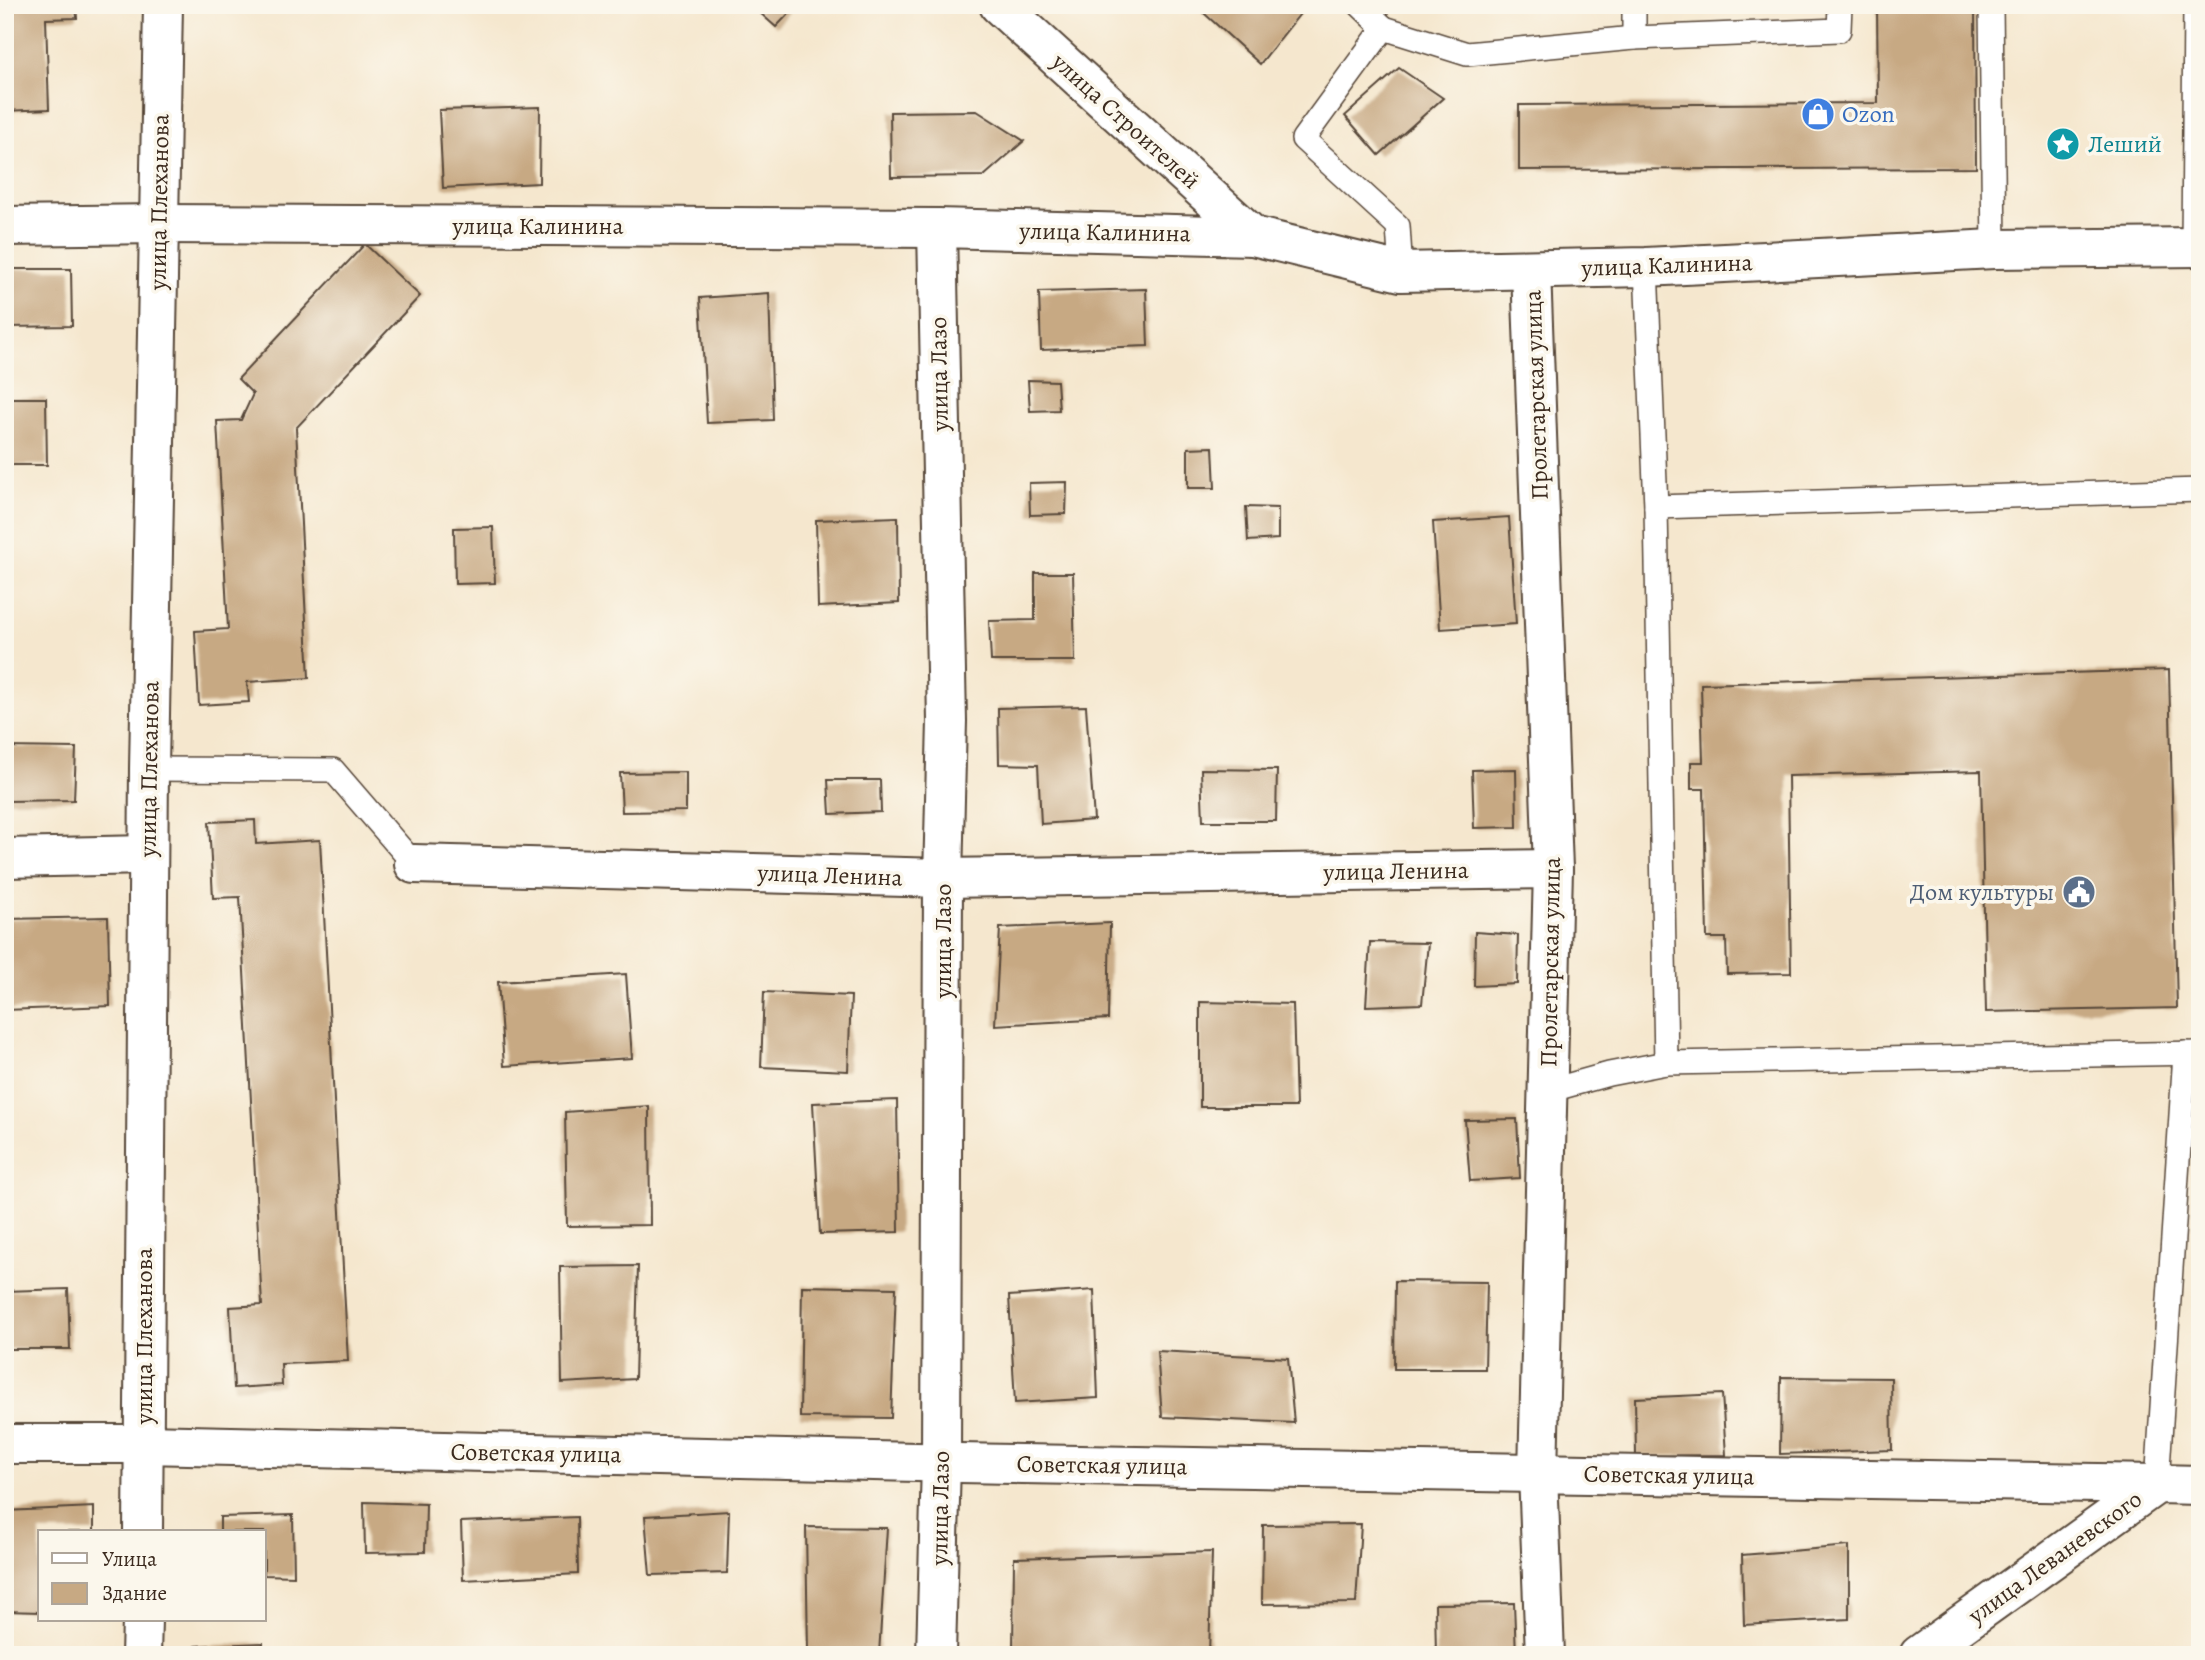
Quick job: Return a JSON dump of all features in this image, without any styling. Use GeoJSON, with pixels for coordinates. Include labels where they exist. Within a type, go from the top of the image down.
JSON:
{"type":"FeatureCollection","features":[{"type":"Feature","properties":{"kind":"street","name":"улица Плеханова"},"geometry":{"type":"LineString","coordinates":[[143,1530],[149,769],[163,5]]}},
{"type":"Feature","properties":{"kind":"street","name":"улица Строителей"},"geometry":{"type":"LineString","coordinates":[[999,5],[1253,236]]}},
{"type":"Feature","properties":{"kind":"street","name":"улица Калинина"},"geometry":{"type":"LineString","coordinates":[[5,226],[159,224],[937,228],[1253,236],[1401,272],[1646,267],[1994,248],[2196,247]]}},
{"type":"Feature","properties":{"kind":"street","name":"улица Лазо"},"geometry":{"type":"LineString","coordinates":[[936,1655],[941,1462],[943,878],[947,721],[937,228]]}},
{"type":"Feature","properties":{"kind":"street","name":"Пролетарская улица"},"geometry":{"type":"LineString","coordinates":[[1531,270],[1553,869],[1538,1473],[1545,1655]]}},
{"type":"Feature","properties":{"kind":"street"},"geometry":{"type":"LineString","coordinates":[[5,858],[148,855]]}},
{"type":"Feature","properties":{"kind":"street","name":"улица Ленина"},"geometry":{"type":"LineString","coordinates":[[414,864],[943,878],[1553,869]]}},
{"type":"Feature","properties":{"kind":"street","name":"Советская улица"},"geometry":{"type":"LineString","coordinates":[[5,1444],[144,1444],[941,1462],[2200,1485]]}},
{"type":"Feature","properties":{"kind":"street","name":"улица Леваневского"},"geometry":{"type":"LineString","coordinates":[[1919,1655],[2157,1484]]}},
{"type":"Feature","properties":{"kind":"street"},"geometry":{"type":"LineString","coordinates":[[141,1655],[142,1622]]}},
{"type":"Feature","properties":{"kind":"lane"},"geometry":{"type":"LineString","coordinates":[[1360,5],[1384,28],[1467,54],[1634,38],[1839,30],[1840,5]]}},
{"type":"Feature","properties":{"kind":"lane"},"geometry":{"type":"LineString","coordinates":[[1634,5],[1634,38]]}},
{"type":"Feature","properties":{"kind":"lane"},"geometry":{"type":"LineString","coordinates":[[1991,5],[1994,248]]}},
{"type":"Feature","properties":{"kind":"lane"},"geometry":{"type":"LineString","coordinates":[[2195,5],[2196,247]]}},
{"type":"Feature","properties":{"kind":"lane"},"geometry":{"type":"LineString","coordinates":[[1384,28],[1303,139],[1398,226],[1401,272]]}},
{"type":"Feature","properties":{"kind":"lane"},"geometry":{"type":"LineString","coordinates":[[1646,267],[1656,507],[1666,1063]]}},
{"type":"Feature","properties":{"kind":"lane"},"geometry":{"type":"LineString","coordinates":[[1656,507],[2200,490]]}},
{"type":"Feature","properties":{"kind":"lane","name":"улица Ленина"},"geometry":{"type":"LineString","coordinates":[[149,769],[333,770],[414,864]]}},
{"type":"Feature","properties":{"kind":"lane"},"geometry":{"type":"LineString","coordinates":[[1548,1091],[1609,1074],[1666,1063],[2192,1053],[2157,1484]]}},
{"type":"Feature","properties":{"kind":"building"},"geometry":{"type":"Polygon","coordinates":[[[5,5],[76,5],[77,18],[46,19],[49,109],[5,111],[5,5]]]}},
{"type":"Feature","properties":{"kind":"building"},"geometry":{"type":"Polygon","coordinates":[[[751,5],[797,5],[776,27],[751,5]]]}},
{"type":"Feature","properties":{"kind":"building"},"geometry":{"type":"Polygon","coordinates":[[[1195,5],[1307,5],[1260,64],[1195,5]]]}},
{"type":"Feature","properties":{"kind":"building"},"geometry":{"type":"Polygon","coordinates":[[[1877,5],[1975,5],[1976,168],[1519,170],[1519,105],[1878,103],[1877,5]]]}},
{"type":"Feature","properties":{"kind":"building"},"geometry":{"type":"Polygon","coordinates":[[[1399,68],[1443,98],[1379,155],[1345,116],[1399,68]]]}},
{"type":"Feature","properties":{"kind":"building"},"geometry":{"type":"Polygon","coordinates":[[[540,107],[539,183],[443,188],[439,110],[540,107]]]}},
{"type":"Feature","properties":{"kind":"building"},"geometry":{"type":"Polygon","coordinates":[[[977,111],[1024,141],[984,176],[891,177],[890,112],[977,111]]]}},
{"type":"Feature","properties":{"kind":"building"},"geometry":{"type":"Polygon","coordinates":[[[365,244],[420,296],[296,428],[309,678],[247,682],[249,702],[199,705],[195,631],[228,629],[217,421],[241,420],[253,394],[238,379],[365,244]]]}},
{"type":"Feature","properties":{"kind":"building"},"geometry":{"type":"Polygon","coordinates":[[[5,269],[71,269],[72,326],[5,327],[5,269]]]}},
{"type":"Feature","properties":{"kind":"building"},"geometry":{"type":"Polygon","coordinates":[[[1146,289],[1148,346],[1041,350],[1039,292],[1146,289]]]}},
{"type":"Feature","properties":{"kind":"building"},"geometry":{"type":"Polygon","coordinates":[[[769,293],[773,420],[707,423],[700,298],[769,293]]]}},
{"type":"Feature","properties":{"kind":"building"},"geometry":{"type":"Polygon","coordinates":[[[1028,380],[1057,381],[1059,410],[1030,411],[1028,380]]]}},
{"type":"Feature","properties":{"kind":"building"},"geometry":{"type":"Polygon","coordinates":[[[5,398],[46,398],[47,465],[5,465],[5,398]]]}},
{"type":"Feature","properties":{"kind":"building"},"geometry":{"type":"Polygon","coordinates":[[[1213,447],[1215,488],[1188,488],[1188,448],[1213,447]]]}},
{"type":"Feature","properties":{"kind":"building"},"geometry":{"type":"Polygon","coordinates":[[[1067,482],[1066,514],[1030,515],[1029,483],[1067,482]]]}},
{"type":"Feature","properties":{"kind":"building"},"geometry":{"type":"Polygon","coordinates":[[[1246,507],[1278,508],[1278,539],[1248,541],[1246,507]]]}},
{"type":"Feature","properties":{"kind":"building"},"geometry":{"type":"Polygon","coordinates":[[[898,517],[899,603],[818,607],[816,520],[898,517]]]}},
{"type":"Feature","properties":{"kind":"building"},"geometry":{"type":"Polygon","coordinates":[[[1509,517],[1516,624],[1440,629],[1433,522],[1509,517]]]}},
{"type":"Feature","properties":{"kind":"building"},"geometry":{"type":"Polygon","coordinates":[[[493,527],[495,583],[455,584],[454,528],[493,527]]]}},
{"type":"Feature","properties":{"kind":"building"},"geometry":{"type":"Polygon","coordinates":[[[1035,573],[1073,573],[1075,661],[991,661],[989,621],[1035,620],[1035,573]]]}},
{"type":"Feature","properties":{"kind":"building","name":"Дом культуры"},"geometry":{"type":"Polygon","coordinates":[[[2169,670],[2177,1008],[1986,1012],[1981,771],[1788,776],[1791,973],[1727,974],[1726,938],[1707,938],[1704,789],[1691,789],[1691,762],[1703,762],[1701,684],[2169,670]]]}},
{"type":"Feature","properties":{"kind":"building"},"geometry":{"type":"Polygon","coordinates":[[[1086,706],[1094,820],[1041,824],[1038,765],[999,764],[998,708],[1086,706]]]}},
{"type":"Feature","properties":{"kind":"building"},"geometry":{"type":"Polygon","coordinates":[[[5,747],[76,748],[74,800],[6,801],[5,747]]]}},
{"type":"Feature","properties":{"kind":"building"},"geometry":{"type":"Polygon","coordinates":[[[1201,769],[1277,770],[1276,821],[1203,821],[1201,769]]]}},
{"type":"Feature","properties":{"kind":"building"},"geometry":{"type":"Polygon","coordinates":[[[1516,769],[1517,827],[1474,828],[1472,770],[1516,769]]]}},
{"type":"Feature","properties":{"kind":"building"},"geometry":{"type":"Polygon","coordinates":[[[686,772],[686,811],[622,812],[620,773],[686,772]]]}},
{"type":"Feature","properties":{"kind":"building"},"geometry":{"type":"Polygon","coordinates":[[[828,780],[880,780],[881,812],[830,814],[828,780]]]}},
{"type":"Feature","properties":{"kind":"building"},"geometry":{"type":"Polygon","coordinates":[[[255,820],[256,844],[320,840],[348,1361],[281,1364],[282,1385],[234,1388],[230,1307],[262,1305],[240,897],[213,898],[209,822],[255,820]]]}},
{"type":"Feature","properties":{"kind":"building"},"geometry":{"type":"Polygon","coordinates":[[[108,917],[110,1006],[5,1010],[5,919],[108,917]]]}},
{"type":"Feature","properties":{"kind":"building"},"geometry":{"type":"Polygon","coordinates":[[[1110,923],[1108,1019],[995,1025],[1000,928],[1110,923]]]}},
{"type":"Feature","properties":{"kind":"building"},"geometry":{"type":"Polygon","coordinates":[[[1475,932],[1518,935],[1517,984],[1474,986],[1475,932]]]}},
{"type":"Feature","properties":{"kind":"building"},"geometry":{"type":"Polygon","coordinates":[[[1370,942],[1428,943],[1422,1004],[1366,1006],[1370,942]]]}},
{"type":"Feature","properties":{"kind":"building"},"geometry":{"type":"Polygon","coordinates":[[[626,974],[632,1058],[504,1066],[498,982],[626,974]]]}},
{"type":"Feature","properties":{"kind":"building"},"geometry":{"type":"Polygon","coordinates":[[[764,992],[851,996],[848,1071],[761,1067],[764,992]]]}},
{"type":"Feature","properties":{"kind":"building"},"geometry":{"type":"Polygon","coordinates":[[[1200,1002],[1293,1004],[1296,1107],[1200,1107],[1200,1002]]]}},
{"type":"Feature","properties":{"kind":"building"},"geometry":{"type":"Polygon","coordinates":[[[897,1100],[899,1232],[820,1234],[813,1103],[897,1100]]]}},
{"type":"Feature","properties":{"kind":"building"},"geometry":{"type":"Polygon","coordinates":[[[649,1106],[650,1225],[567,1226],[565,1112],[649,1106]]]}},
{"type":"Feature","properties":{"kind":"building"},"geometry":{"type":"Polygon","coordinates":[[[1517,1119],[1520,1178],[1470,1181],[1465,1120],[1517,1119]]]}},
{"type":"Feature","properties":{"kind":"building"},"geometry":{"type":"Polygon","coordinates":[[[638,1266],[635,1379],[562,1383],[560,1267],[638,1266]]]}},
{"type":"Feature","properties":{"kind":"building"},"geometry":{"type":"Polygon","coordinates":[[[1395,1281],[1487,1282],[1485,1369],[1394,1369],[1395,1281]]]}},
{"type":"Feature","properties":{"kind":"building"},"geometry":{"type":"Polygon","coordinates":[[[802,1286],[896,1288],[891,1418],[800,1417],[802,1286]]]}},
{"type":"Feature","properties":{"kind":"building"},"geometry":{"type":"Polygon","coordinates":[[[68,1289],[70,1349],[5,1349],[5,1291],[68,1289]]]}},
{"type":"Feature","properties":{"kind":"building"},"geometry":{"type":"Polygon","coordinates":[[[1094,1290],[1098,1398],[1015,1403],[1009,1296],[1094,1290]]]}},
{"type":"Feature","properties":{"kind":"building"},"geometry":{"type":"Polygon","coordinates":[[[1157,1351],[1288,1358],[1294,1423],[1162,1417],[1157,1351]]]}},
{"type":"Feature","properties":{"kind":"building"},"geometry":{"type":"Polygon","coordinates":[[[1781,1377],[1891,1378],[1892,1450],[1780,1454],[1781,1377]]]}},
{"type":"Feature","properties":{"kind":"building"},"geometry":{"type":"Polygon","coordinates":[[[1722,1394],[1726,1455],[1636,1456],[1635,1398],[1722,1394]]]}},
{"type":"Feature","properties":{"kind":"building"},"geometry":{"type":"Polygon","coordinates":[[[364,1502],[426,1504],[425,1552],[365,1553],[364,1502]]]}},
{"type":"Feature","properties":{"kind":"building"},"geometry":{"type":"Polygon","coordinates":[[[94,1507],[94,1530],[38,1530],[38,1612],[5,1611],[5,1511],[94,1507]]]}},
{"type":"Feature","properties":{"kind":"building"},"geometry":{"type":"Polygon","coordinates":[[[729,1511],[727,1573],[650,1575],[645,1516],[729,1511]]]}},
{"type":"Feature","properties":{"kind":"building"},"geometry":{"type":"Polygon","coordinates":[[[293,1515],[294,1576],[266,1575],[266,1530],[220,1530],[220,1517],[293,1515]]]}},
{"type":"Feature","properties":{"kind":"building"},"geometry":{"type":"Polygon","coordinates":[[[577,1517],[578,1574],[463,1580],[461,1522],[577,1517]]]}},
{"type":"Feature","properties":{"kind":"building"},"geometry":{"type":"Polygon","coordinates":[[[1361,1524],[1356,1603],[1262,1604],[1263,1525],[1361,1524]]]}},
{"type":"Feature","properties":{"kind":"building"},"geometry":{"type":"Polygon","coordinates":[[[806,1527],[887,1528],[879,1654],[808,1653],[806,1527]]]}},
{"type":"Feature","properties":{"kind":"building"},"geometry":{"type":"Polygon","coordinates":[[[1849,1546],[1849,1619],[1744,1625],[1742,1555],[1849,1546]]]}},
{"type":"Feature","properties":{"kind":"building"},"geometry":{"type":"Polygon","coordinates":[[[1212,1552],[1209,1655],[1013,1655],[1014,1558],[1212,1552]]]}},
{"type":"Feature","properties":{"kind":"building"},"geometry":{"type":"Polygon","coordinates":[[[1514,1603],[1516,1655],[1436,1655],[1435,1604],[1514,1603]]]}},
{"type":"Feature","properties":{"kind":"building"},"geometry":{"type":"Polygon","coordinates":[[[263,1643],[263,1655],[196,1655],[195,1646],[263,1643]]]}},
{"type":"Feature","properties":{"kind":"place","name":"Ozon"},"geometry":{"type":"Point","coordinates":[1818,114]}},
{"type":"Feature","properties":{"kind":"place","name":"Леший"},"geometry":{"type":"Point","coordinates":[2063,144]}},
{"type":"Feature","properties":{"kind":"place","name":"Дом культуры"},"geometry":{"type":"Point","coordinates":[2079,892]}}]}
